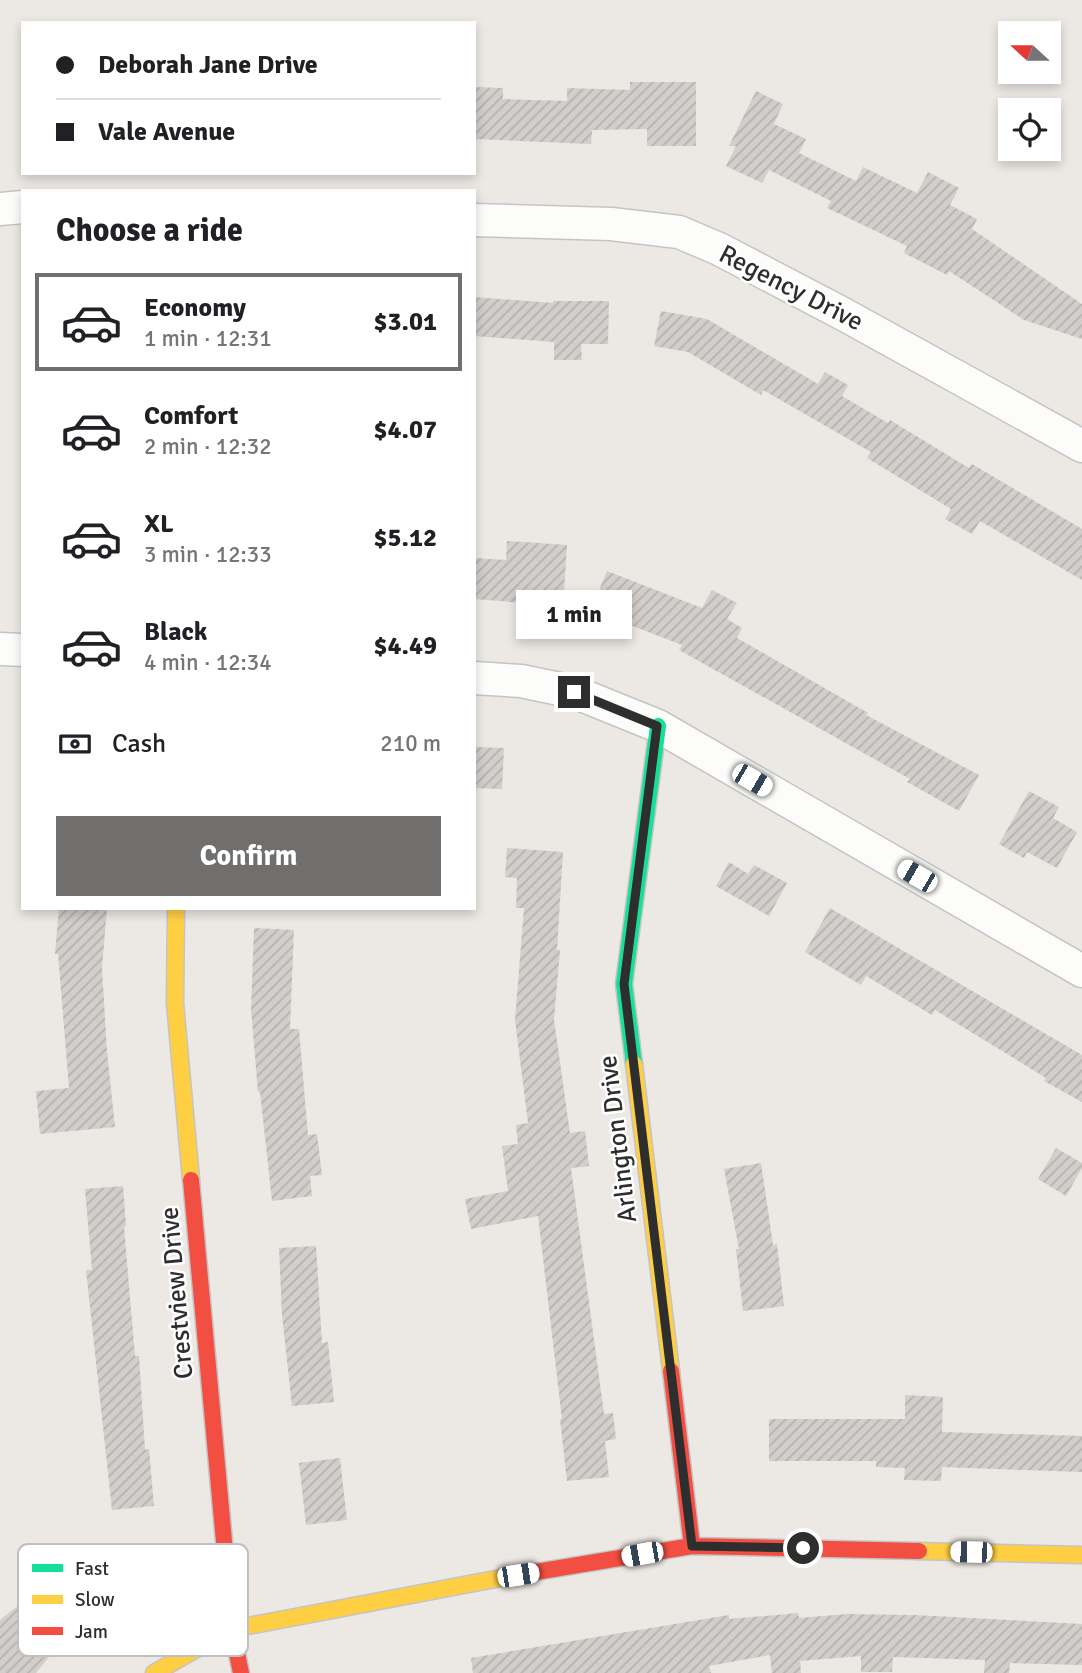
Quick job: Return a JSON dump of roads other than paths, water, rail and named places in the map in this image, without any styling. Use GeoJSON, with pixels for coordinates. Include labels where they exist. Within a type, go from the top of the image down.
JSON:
{"type":"FeatureCollection","features":[{"type":"Feature","properties":{"kind":"street"},"geometry":{"type":"LineString","coordinates":[[0,209],[21,207]]}},
{"type":"Feature","properties":{"kind":"street","name":"Regency Drive"},"geometry":{"type":"LineString","coordinates":[[476,220],[611,224],[678,232],[719,249],[845,315],[1082,446]]}},
{"type":"Feature","properties":{"kind":"street"},"geometry":{"type":"LineString","coordinates":[[0,649],[21,650]]}},
{"type":"Feature","properties":{"kind":"street"},"geometry":{"type":"LineString","coordinates":[[476,678],[521,681],[574,692],[657,726],[1082,971]]}},
{"type":"Feature","properties":{"kind":"street","name":"Arlington Drive"},"geometry":{"type":"LineString","coordinates":[[657,726],[624,984],[692,1546]]}},
{"type":"Feature","properties":{"kind":"street","name":"Crestview Drive"},"geometry":{"type":"LineString","coordinates":[[176,910],[175,1003],[224,1544]]}},
{"type":"Feature","properties":{"kind":"street"},"geometry":{"type":"LineString","coordinates":[[248,1626],[493,1579],[692,1546],[1082,1555]]}},
{"type":"Feature","properties":{"kind":"street"},"geometry":{"type":"LineString","coordinates":[[154,1673],[184,1656]]}}]}
